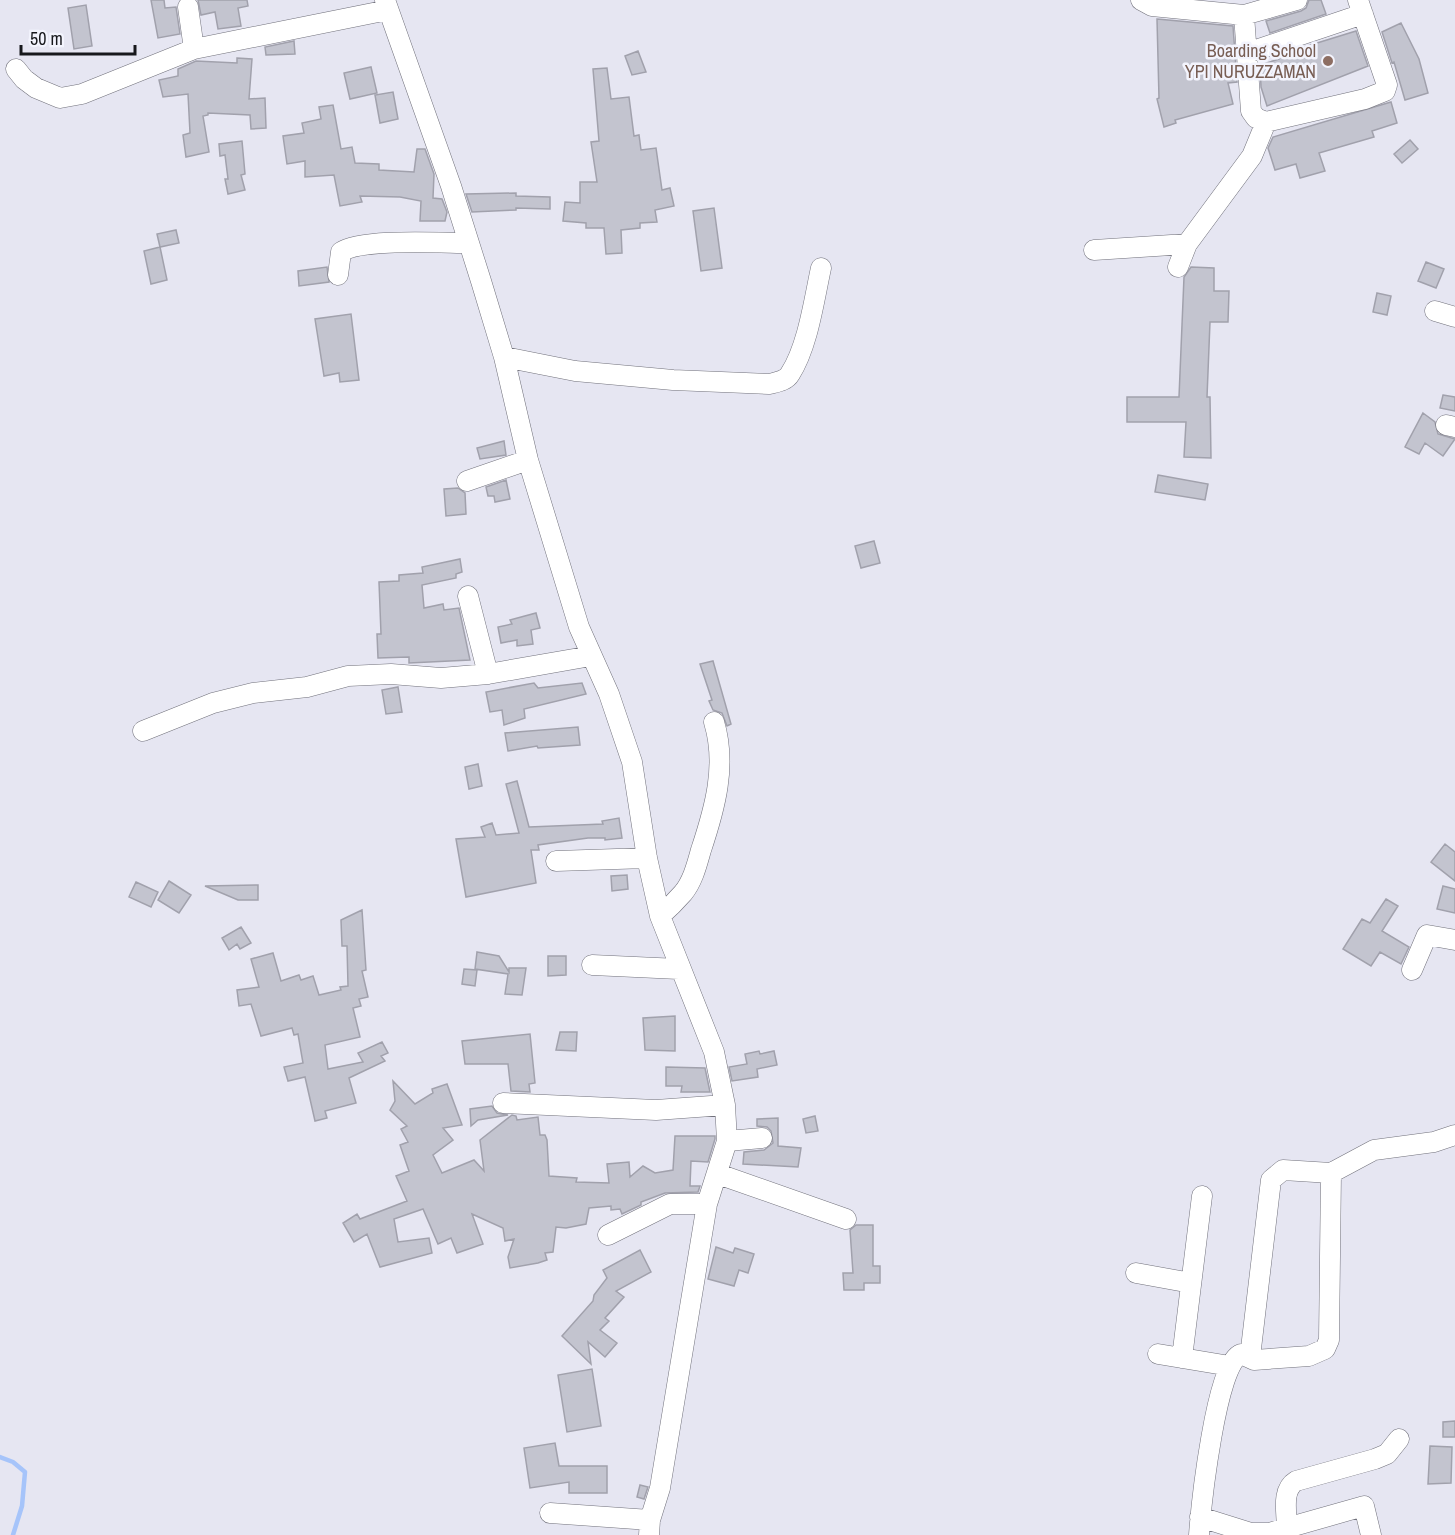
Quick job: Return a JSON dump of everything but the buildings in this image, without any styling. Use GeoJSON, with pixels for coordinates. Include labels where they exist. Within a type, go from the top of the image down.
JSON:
{"type":"FeatureCollection","features":[{"type":"Feature","properties":{"kind":"street"},"geometry":{"type":"LineString","coordinates":[[1140,0],[1152,6],[1244,15],[1297,0]]}},
{"type":"Feature","properties":{"kind":"street"},"geometry":{"type":"LineString","coordinates":[[16,69],[36,88],[60,98],[82,94],[194,49],[386,5],[469,243],[504,357],[528,460],[558,561],[591,656],[609,694],[632,762],[646,858],[660,916],[679,969],[714,1052],[725,1105],[728,1141],[706,1204],[660,1488],[650,1527],[550,1513]]}},
{"type":"Feature","properties":{"kind":"street"},"geometry":{"type":"LineString","coordinates":[[188,7],[194,49]]}},
{"type":"Feature","properties":{"kind":"street"},"geometry":{"type":"LineString","coordinates":[[1244,15],[1251,111],[1256,118],[1266,122],[1365,99],[1385,91],[1387,85],[1361,7],[1247,53]]}},
{"type":"Feature","properties":{"kind":"street"},"geometry":{"type":"LineString","coordinates":[[1178,267],[1187,244],[1252,156],[1266,122]]}},
{"type":"Feature","properties":{"kind":"street"},"geometry":{"type":"LineString","coordinates":[[338,275],[341,252],[348,249],[370,245],[469,243]]}},
{"type":"Feature","properties":{"kind":"street"},"geometry":{"type":"LineString","coordinates":[[1094,250],[1187,244]]}},
{"type":"Feature","properties":{"kind":"street"},"geometry":{"type":"LineString","coordinates":[[504,357],[575,371],[673,380],[769,384],[784,380],[790,375],[799,353],[812,312],[821,268]]}},
{"type":"Feature","properties":{"kind":"street"},"geometry":{"type":"LineString","coordinates":[[1435,311],[1455,317]]}},
{"type":"Feature","properties":{"kind":"street"},"geometry":{"type":"LineString","coordinates":[[467,482],[528,460]]}},
{"type":"Feature","properties":{"kind":"street"},"geometry":{"type":"LineString","coordinates":[[468,596],[488,674]]}},
{"type":"Feature","properties":{"kind":"street"},"geometry":{"type":"LineString","coordinates":[[143,731],[213,703],[253,693],[307,687],[348,676],[391,674],[441,678],[488,674],[591,656]]}},
{"type":"Feature","properties":{"kind":"street"},"geometry":{"type":"LineString","coordinates":[[660,916],[684,892],[693,875],[713,815],[719,775],[720,741],[714,722]]}},
{"type":"Feature","properties":{"kind":"street"},"geometry":{"type":"LineString","coordinates":[[556,861],[646,858]]}},
{"type":"Feature","properties":{"kind":"street"},"geometry":{"type":"LineString","coordinates":[[1412,970],[1425,937],[1430,935],[1455,940]]}},
{"type":"Feature","properties":{"kind":"street"},"geometry":{"type":"LineString","coordinates":[[592,965],[679,969]]}},
{"type":"Feature","properties":{"kind":"street"},"geometry":{"type":"LineString","coordinates":[[503,1103],[656,1110],[725,1105]]}},
{"type":"Feature","properties":{"kind":"street"},"geometry":{"type":"LineString","coordinates":[[1250,1357],[1271,1180],[1283,1170],[1331,1173],[1374,1150],[1434,1142],[1455,1135]]}},
{"type":"Feature","properties":{"kind":"street"},"geometry":{"type":"LineString","coordinates":[[728,1141],[762,1138]]}},
{"type":"Feature","properties":{"kind":"street"},"geometry":{"type":"LineString","coordinates":[[1331,1173],[1330,1320],[1325,1349],[1309,1356],[1254,1360],[1249,1359],[1250,1357],[1235,1356],[1217,1402],[1200,1526],[1251,1533],[1287,1529],[1364,1506],[1371,1535]]}},
{"type":"Feature","properties":{"kind":"street"},"geometry":{"type":"LineString","coordinates":[[718,1174],[846,1219]]}},
{"type":"Feature","properties":{"kind":"street"},"geometry":{"type":"LineString","coordinates":[[1182,1358],[1202,1196]]}},
{"type":"Feature","properties":{"kind":"street"},"geometry":{"type":"LineString","coordinates":[[608,1234],[670,1204],[706,1204]]}},
{"type":"Feature","properties":{"kind":"street"},"geometry":{"type":"LineString","coordinates":[[1136,1273],[1191,1283]]}},
{"type":"Feature","properties":{"kind":"street"},"geometry":{"type":"LineString","coordinates":[[1158,1354],[1230,1366]]}},
{"type":"Feature","properties":{"kind":"street"},"geometry":{"type":"LineString","coordinates":[[1287,1529],[1289,1485],[1388,1454],[1399,1439]]}},
{"type":"Feature","properties":{"kind":"waterway"},"geometry":{"type":"LineString","coordinates":[[0,1457],[13,1462],[25,1472],[22,1506],[13,1535]]}},
{"type":"Feature","properties":{"kind":"place","name":"Boarding School YPI NURUZZAMAN"},"geometry":{"type":"Point","coordinates":[1328,61]}}]}
